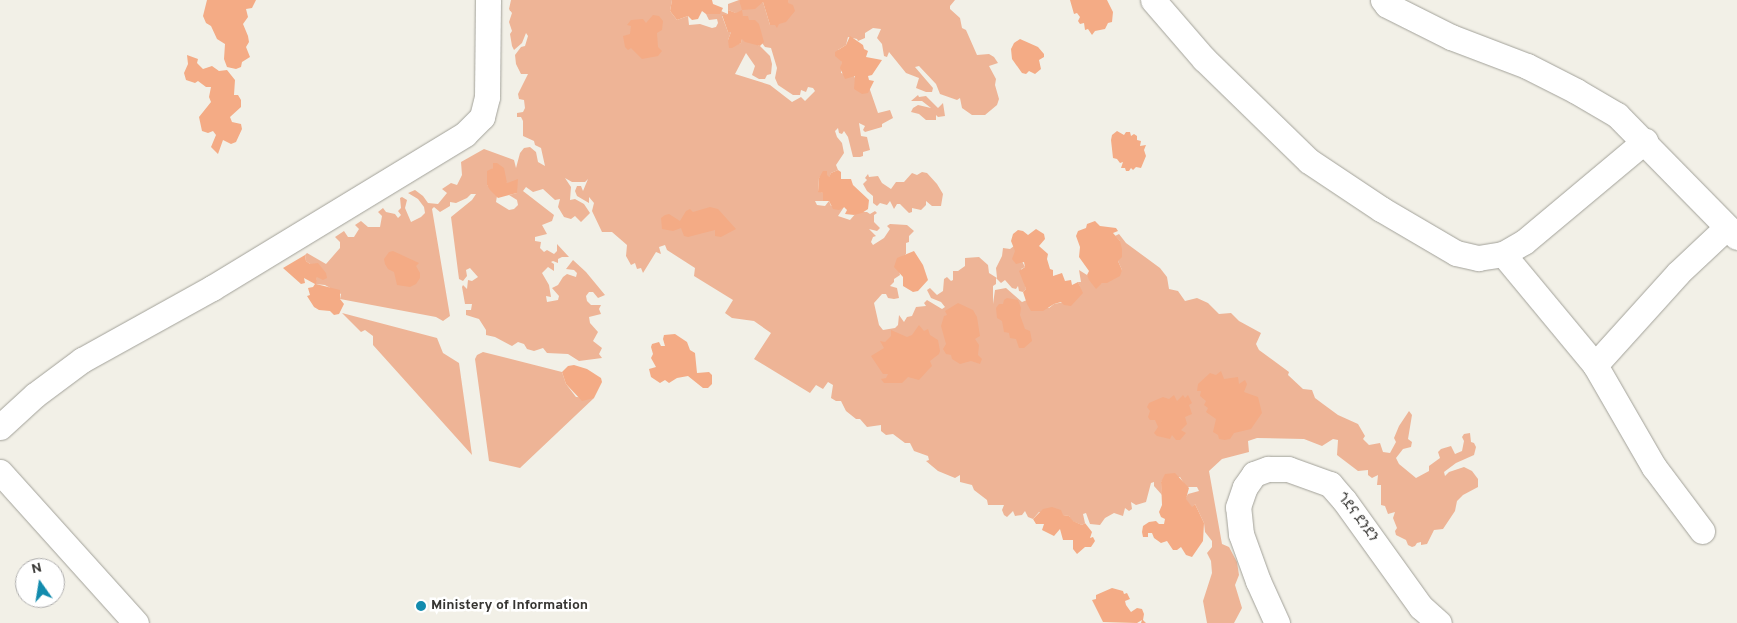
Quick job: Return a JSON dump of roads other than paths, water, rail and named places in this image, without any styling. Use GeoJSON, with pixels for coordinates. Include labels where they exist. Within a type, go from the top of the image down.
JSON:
{"type":"FeatureCollection","features":[{"type":"Feature","properties":{"kind":"street"},"geometry":{"type":"LineString","coordinates":[[0,427],[35,395],[82,360],[212,288],[465,134],[482,117],[487,97],[488,0]]}},
{"type":"Feature","properties":{"kind":"street"},"geometry":{"type":"LineString","coordinates":[[1153,0],[1204,59],[1309,161],[1381,209],[1456,253],[1478,258],[1503,254],[1524,242],[1645,141]]}},
{"type":"Feature","properties":{"kind":"street"},"geometry":{"type":"LineString","coordinates":[[1387,2],[1451,37],[1527,66],[1617,115],[1645,141],[1732,232],[1678,273],[1595,365]]}},
{"type":"Feature","properties":{"kind":"street"},"geometry":{"type":"LineString","coordinates":[[1503,254],[1595,365],[1654,467],[1702,531]]}},
{"type":"Feature","properties":{"kind":"street","name":"ጎደና ደንደን"},"geometry":{"type":"LineString","coordinates":[[1276,623],[1241,534],[1238,507],[1245,487],[1254,474],[1268,469],[1288,469],[1330,484],[1344,500],[1421,608],[1439,623]]}},
{"type":"Feature","properties":{"kind":"street"},"geometry":{"type":"LineString","coordinates":[[0,472],[136,623]]}},
{"type":"Feature","properties":{"kind":"place","name":"Ministery of Information"},"geometry":{"type":"Point","coordinates":[421,606]}}]}
